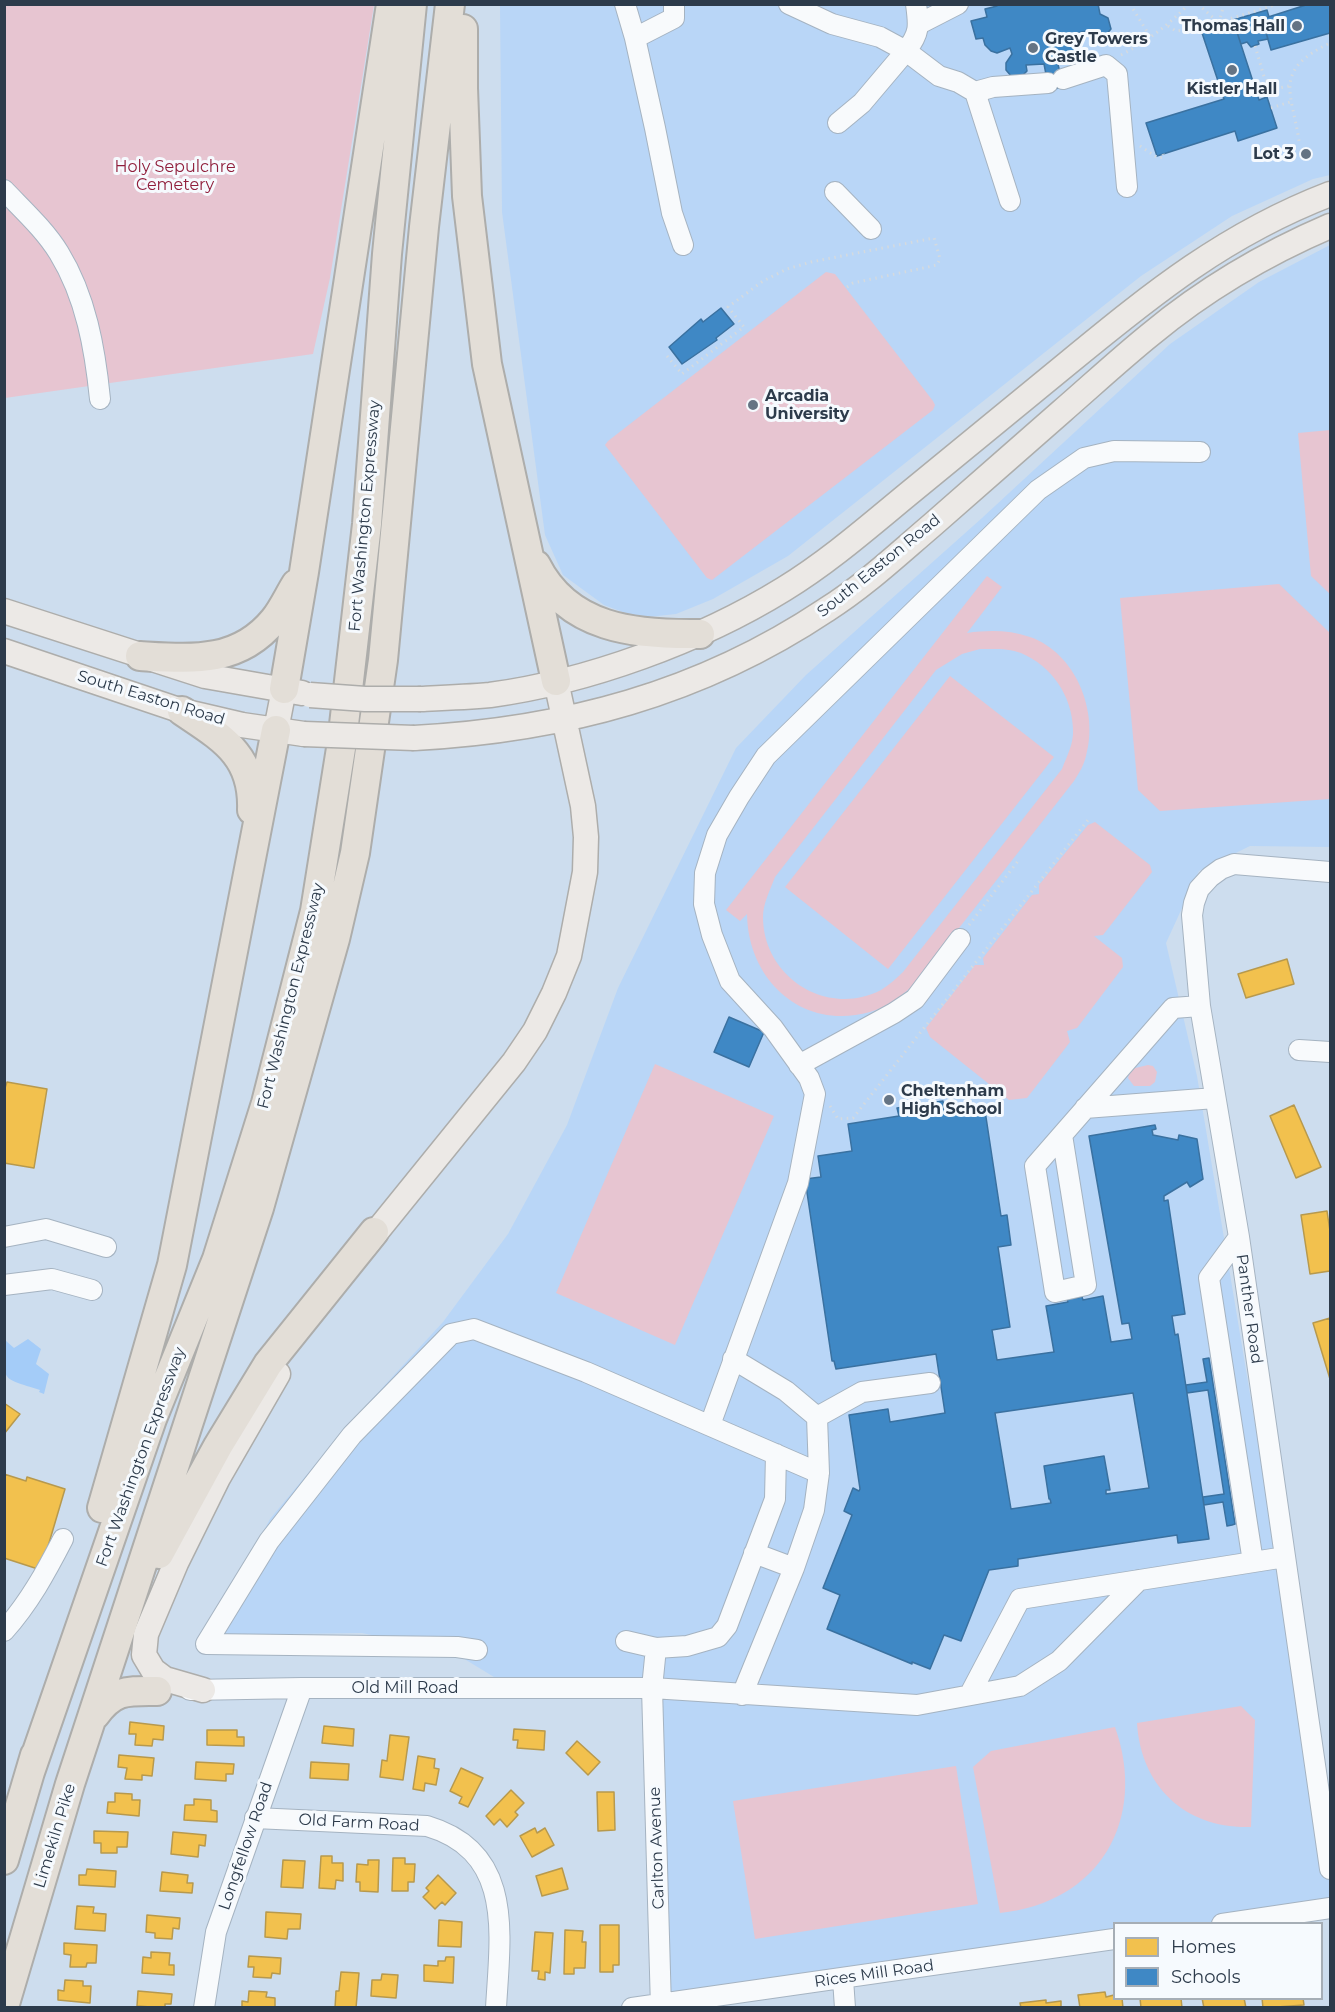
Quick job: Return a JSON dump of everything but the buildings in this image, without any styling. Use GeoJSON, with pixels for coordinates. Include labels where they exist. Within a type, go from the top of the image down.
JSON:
{"type":"FeatureCollection","features":[{"type":"Feature","properties":{"kind":"highway"},"geometry":{"type":"LineString","coordinates":[[297,692],[304,572],[391,4]]}},
{"type":"Feature","properties":{"kind":"highway","name":"Fort Washington Expressway"},"geometry":{"type":"LineString","coordinates":[[30,1772],[152,1419],[217,1258],[266,1103],[315,911],[342,742],[366,536],[387,254],[412,4]]}},
{"type":"Feature","properties":{"kind":"highway","name":"Fort Washington Expressway"},"geometry":{"type":"LineString","coordinates":[[110,1666],[259,1208],[335,939],[355,853],[383,660],[424,227],[450,4]]}},
{"type":"Feature","properties":{"kind":"highway"},"geometry":{"type":"LineString","coordinates":[[463,4],[467,196],[487,364],[556,681]]}},
{"type":"Feature","properties":{"kind":"highway"},"geometry":{"type":"LineString","coordinates":[[526,546],[540,574],[552,590],[570,607],[591,618],[612,627],[635,632],[667,635],[700,634]]}},
{"type":"Feature","properties":{"kind":"highway"},"geometry":{"type":"LineString","coordinates":[[140,656],[194,659],[212,657],[238,647],[260,633],[274,620],[304,572]]}},
{"type":"Feature","properties":{"kind":"highway"},"geometry":{"type":"LineString","coordinates":[[182,711],[224,739],[242,760],[250,780],[251,859]]}},
{"type":"Feature","properties":{"kind":"highway"},"geometry":{"type":"LineString","coordinates":[[4,1860],[102,1506],[172,1265],[276,730]]}},
{"type":"Feature","properties":{"kind":"highway"},"geometry":{"type":"LineString","coordinates":[[110,1666],[161,1549],[245,1400],[292,1331],[374,1232]]}},
{"type":"Feature","properties":{"kind":"highway","name":"Limekiln Pike"},"geometry":{"type":"LineString","coordinates":[[4,2007],[70,1784],[110,1666]]}},
{"type":"Feature","properties":{"kind":"highway"},"geometry":{"type":"LineString","coordinates":[[93,1717],[117,1694],[126,1691],[157,1691]]}},
{"type":"Feature","properties":{"kind":"main road"},"geometry":{"type":"LineString","coordinates":[[4,611],[205,676],[297,692],[365,699],[421,699],[491,694],[556,681],[623,663],[700,634],[785,589],[840,549],[1111,327],[1196,263],[1247,232],[1330,194]]}},
{"type":"Feature","properties":{"kind":"main road","name":"South Easton Road"},"geometry":{"type":"LineString","coordinates":[[4,651],[182,711],[232,723],[304,734],[414,738],[470,735],[564,721],[639,700],[738,662],[820,615],[879,571],[1152,333],[1247,268],[1330,226]]}},
{"type":"Feature","properties":{"kind":"main road"},"geometry":{"type":"LineString","coordinates":[[1111,327],[1131,352]]}},
{"type":"Feature","properties":{"kind":"main road"},"geometry":{"type":"LineString","coordinates":[[202,1690],[165,1678],[154,1671],[144,1656],[146,1634],[176,1563],[218,1478],[271,1386],[374,1232],[514,1062],[535,1031],[569,956],[585,872],[586,837],[583,806],[556,681]]}},
{"type":"Feature","properties":{"kind":"main road"},"geometry":{"type":"LineString","coordinates":[[276,730],[297,692]]}},
{"type":"Feature","properties":{"kind":"street"},"geometry":{"type":"LineString","coordinates":[[625,4],[635,38],[672,213],[683,245]]}},
{"type":"Feature","properties":{"kind":"street"},"geometry":{"type":"LineString","coordinates":[[635,38],[674,18],[674,4]]}},
{"type":"Feature","properties":{"kind":"street"},"geometry":{"type":"LineString","coordinates":[[789,4],[812,9],[832,24],[880,37],[906,51],[939,76],[958,82],[975,92],[1010,201]]}},
{"type":"Feature","properties":{"kind":"street"},"geometry":{"type":"LineString","coordinates":[[838,123],[862,103],[916,38],[917,14],[958,4]]}},
{"type":"Feature","properties":{"kind":"street"},"geometry":{"type":"LineString","coordinates":[[975,92],[993,87],[1055,81],[1106,65],[1117,74],[1127,187]]}},
{"type":"Feature","properties":{"kind":"street"},"geometry":{"type":"LineString","coordinates":[[4,190],[30,217],[59,253],[83,302],[93,345],[100,399]]}},
{"type":"Feature","properties":{"kind":"street"},"geometry":{"type":"LineString","coordinates":[[835,192],[871,229]]}},
{"type":"Feature","properties":{"kind":"street"},"geometry":{"type":"LineString","coordinates":[[710,1425],[798,1183],[815,1094],[810,1081],[773,1028],[730,981],[712,935],[704,904],[705,873],[717,835],[766,756],[1038,490],[1084,458],[1114,451],[1200,452]]}},
{"type":"Feature","properties":{"kind":"street","name":"Panther Road"},"geometry":{"type":"LineString","coordinates":[[1330,872],[1233,864],[1209,877],[1199,889],[1192,915],[1200,1006],[1239,1237],[1330,1869]]}},
{"type":"Feature","properties":{"kind":"street"},"geometry":{"type":"LineString","coordinates":[[799,1065],[915,999],[960,939]]}},
{"type":"Feature","properties":{"kind":"street"},"geometry":{"type":"LineString","coordinates":[[1062,1135],[1086,1285],[1055,1292],[1035,1166],[1085,1108],[1173,1008],[1200,1006]]}},
{"type":"Feature","properties":{"kind":"street"},"geometry":{"type":"LineString","coordinates":[[1299,1050],[1330,1052]]}},
{"type":"Feature","properties":{"kind":"street"},"geometry":{"type":"LineString","coordinates":[[1085,1108],[1215,1098]]}},
{"type":"Feature","properties":{"kind":"street"},"geometry":{"type":"LineString","coordinates":[[4,1237],[46,1229],[106,1247]]}},
{"type":"Feature","properties":{"kind":"street"},"geometry":{"type":"LineString","coordinates":[[1239,1237],[1209,1278],[1253,1562]]}},
{"type":"Feature","properties":{"kind":"street"},"geometry":{"type":"LineString","coordinates":[[4,1285],[52,1279],[92,1290]]}},
{"type":"Feature","properties":{"kind":"street"},"geometry":{"type":"LineString","coordinates":[[477,1650],[457,1647],[206,1644],[269,1541],[352,1435],[451,1334],[474,1329],[586,1372],[819,1473]]}},
{"type":"Feature","properties":{"kind":"street"},"geometry":{"type":"LineString","coordinates":[[733,1359],[786,1391],[817,1417],[819,1473],[814,1510],[794,1568],[742,1695]]}},
{"type":"Feature","properties":{"kind":"street"},"geometry":{"type":"LineString","coordinates":[[817,1417],[862,1392],[930,1383]]}},
{"type":"Feature","properties":{"kind":"street"},"geometry":{"type":"LineString","coordinates":[[626,1641],[656,1648],[687,1646],[718,1638],[727,1626],[775,1499],[776,1454]]}},
{"type":"Feature","properties":{"kind":"street"},"geometry":{"type":"LineString","coordinates":[[4,1631],[41,1581],[63,1539]]}},
{"type":"Feature","properties":{"kind":"street"},"geometry":{"type":"LineString","coordinates":[[754,1553],[794,1568]]}},
{"type":"Feature","properties":{"kind":"street"},"geometry":{"type":"LineString","coordinates":[[970,1694],[1020,1599],[1285,1557]]}},
{"type":"Feature","properties":{"kind":"street","name":"Old Mill Road"},"geometry":{"type":"LineString","coordinates":[[157,1691],[302,1688],[652,1688],[916,1705],[1020,1686],[1059,1661],[1139,1580]]}},
{"type":"Feature","properties":{"kind":"street","name":"Carlton Avenue"},"geometry":{"type":"LineString","coordinates":[[656,1648],[652,1688],[661,2006]]}},
{"type":"Feature","properties":{"kind":"street","name":"Longfellow Road"},"geometry":{"type":"LineString","coordinates":[[204,2007],[216,1932],[302,1688]]}},
{"type":"Feature","properties":{"kind":"street","name":"Old Farm Road"},"geometry":{"type":"LineString","coordinates":[[255,1818],[427,1826],[446,1832],[459,1840],[482,1861],[496,1901],[501,1930],[496,2007]]}},
{"type":"Feature","properties":{"kind":"street"},"geometry":{"type":"LineString","coordinates":[[1229,1922],[1330,1908]]}},
{"type":"Feature","properties":{"kind":"street","name":"Rices Mill Road"},"geometry":{"type":"LineString","coordinates":[[632,2007],[661,2006],[1113,1939]]}},
{"type":"Feature","properties":{"kind":"street"},"geometry":{"type":"LineString","coordinates":[[843,1979],[845,2007]]}},
{"type":"Feature","properties":{"kind":"path"},"geometry":{"type":"LineString","coordinates":[[1130,4],[1151,39]]}},
{"type":"Feature","properties":{"kind":"path"},"geometry":{"type":"LineString","coordinates":[[1106,65],[1151,39],[1168,26],[1189,4]]}},
{"type":"Feature","properties":{"kind":"path"},"geometry":{"type":"LineString","coordinates":[[1198,4],[1219,24]]}},
{"type":"Feature","properties":{"kind":"path"},"geometry":{"type":"LineString","coordinates":[[1219,24],[1224,4]]}},
{"type":"Feature","properties":{"kind":"path"},"geometry":{"type":"LineString","coordinates":[[1168,26],[1176,31],[1200,28],[1278,4]]}},
{"type":"Feature","properties":{"kind":"path"},"geometry":{"type":"LineString","coordinates":[[1299,141],[1290,102],[1289,86],[1295,70],[1302,61],[1330,43]]}},
{"type":"Feature","properties":{"kind":"path"},"geometry":{"type":"LineString","coordinates":[[1255,46],[1265,80],[1279,88],[1289,86]]}},
{"type":"Feature","properties":{"kind":"path"},"geometry":{"type":"LineString","coordinates":[[1271,108],[1290,102]]}},
{"type":"Feature","properties":{"kind":"path"},"geometry":{"type":"LineString","coordinates":[[1123,140],[1131,140],[1158,158],[1164,157],[1163,154]]}},
{"type":"Feature","properties":{"kind":"path"},"geometry":{"type":"LineString","coordinates":[[668,356],[682,374],[744,327],[728,307],[776,274],[810,262],[934,236],[940,259],[937,265],[853,283],[847,287]]}},
{"type":"Feature","properties":{"kind":"path"},"geometry":{"type":"LineString","coordinates":[[810,1081],[838,1119],[853,1118],[1088,820]]}},
{"type":"Feature","properties":{"kind":"path"},"geometry":{"type":"LineString","coordinates":[[960,939],[1018,861]]}},
{"type":"Feature","properties":{"kind":"path"},"geometry":{"type":"LineString","coordinates":[[971,913],[975,917]]}},
{"type":"Feature","properties":{"kind":"shaded area","name":"Arcadia University"},"geometry":{"type":"Polygon","coordinates":[[[500,5],[1330,5],[1330,175],[1313,179],[1232,216],[1141,276],[788,556],[713,599],[676,614],[639,618],[604,605],[563,575],[545,535],[502,212],[500,5]]]}},
{"type":"Feature","properties":{"kind":"shaded area","name":"Cheltenham High School"},"geometry":{"type":"Polygon","coordinates":[[[1330,245],[1330,847],[1250,846],[1199,871],[1166,943],[1197,1076],[1330,1874],[1330,1908],[1227,1922],[1113,1922],[1113,1939],[661,2004],[652,1688],[512,1688],[453,1652],[362,1633],[208,1635],[270,1519],[348,1425],[443,1322],[508,1234],[567,1125],[618,988],[736,748],[806,675],[982,518],[1170,344],[1259,282],[1330,245]]]}},
{"type":"Feature","properties":{"kind":"shaded area"},"geometry":{"type":"Polygon","coordinates":[[[28,1339],[41,1349],[36,1364],[49,1374],[44,1394],[39,1392],[40,1390],[11,1380],[5,1371],[5,1340],[14,1348],[28,1339]]]}},
{"type":"Feature","properties":{"kind":"green space","name":"Holy Sepulchre Cemetery"},"geometry":{"type":"Polygon","coordinates":[[[4,5],[374,5],[330,278],[313,354],[5,398],[4,5]]]}},
{"type":"Feature","properties":{"kind":"green space"},"geometry":{"type":"Polygon","coordinates":[[[826,272],[835,274],[935,405],[933,410],[712,580],[707,578],[605,445],[826,272]]]}},
{"type":"Feature","properties":{"kind":"green space"},"geometry":{"type":"Polygon","coordinates":[[[1330,430],[1330,594],[1311,576],[1298,433],[1330,430]]]}},
{"type":"Feature","properties":{"kind":"green space"},"geometry":{"type":"Polygon","coordinates":[[[987,576],[1002,587],[967,633],[999,631],[1014,633],[1030,637],[1046,645],[1060,656],[1080,686],[1086,703],[1089,739],[1086,756],[1074,781],[916,983],[889,1004],[870,1012],[846,1016],[823,1014],[802,1007],[784,995],[769,979],[757,960],[750,938],[747,914],[740,921],[726,910],[987,576]],[[980,649],[962,654],[936,670],[775,877],[763,912],[766,939],[774,958],[786,974],[802,986],[820,995],[840,999],[860,997],[881,990],[903,972],[1062,769],[1071,744],[1073,729],[1069,705],[1058,684],[1042,666],[1021,653],[980,649]]]}},
{"type":"Feature","properties":{"kind":"green space"},"geometry":{"type":"Polygon","coordinates":[[[1279,584],[1330,633],[1330,799],[1160,811],[1138,790],[1120,598],[1279,584]]]}},
{"type":"Feature","properties":{"kind":"green space"},"geometry":{"type":"Polygon","coordinates":[[[950,676],[1054,757],[888,969],[785,887],[950,676]]]}},
{"type":"Feature","properties":{"kind":"green space"},"geometry":{"type":"Polygon","coordinates":[[[1095,822],[1150,865],[1152,872],[1103,935],[1094,936],[1122,958],[1123,967],[1077,1028],[1067,1031],[1070,1042],[1027,1098],[1009,1100],[930,1037],[926,1028],[975,965],[984,965],[983,958],[1032,895],[1039,894],[1039,885],[1088,825],[1095,822]]]}},
{"type":"Feature","properties":{"kind":"green space"},"geometry":{"type":"Polygon","coordinates":[[[655,1064],[774,1116],[675,1345],[556,1293],[655,1064]]]}},
{"type":"Feature","properties":{"kind":"green space"},"geometry":{"type":"Polygon","coordinates":[[[1153,1066],[1157,1072],[1155,1082],[1150,1086],[1134,1086],[1128,1078],[1131,1069],[1153,1066]]]}},
{"type":"Feature","properties":{"kind":"green space"},"geometry":{"type":"Polygon","coordinates":[[[1241,1706],[1255,1720],[1251,1827],[1228,1826],[1207,1821],[1188,1812],[1172,1800],[1158,1785],[1148,1767],[1140,1746],[1137,1723],[1241,1706]]]}},
{"type":"Feature","properties":{"kind":"green space"},"geometry":{"type":"Polygon","coordinates":[[[1115,1727],[1124,1761],[1125,1794],[1119,1824],[1107,1851],[1089,1874],[1064,1893],[1035,1906],[1000,1913],[973,1767],[991,1751],[1115,1727]]]}},
{"type":"Feature","properties":{"kind":"green space"},"geometry":{"type":"Polygon","coordinates":[[[956,1766],[978,1904],[755,1939],[733,1801],[956,1766]]]}},
{"type":"Feature","properties":{"kind":"place","name":"Thomas Hall"},"geometry":{"type":"Point","coordinates":[1297,26]}},
{"type":"Feature","properties":{"kind":"place","name":"Grey Towers Castle"},"geometry":{"type":"Point","coordinates":[1033,48]}},
{"type":"Feature","properties":{"kind":"place","name":"Kistler Hall"},"geometry":{"type":"Point","coordinates":[1232,70]}},
{"type":"Feature","properties":{"kind":"place","name":"Lot 3"},"geometry":{"type":"Point","coordinates":[1306,154]}},
{"type":"Feature","properties":{"kind":"place","name":"Arcadia University"},"geometry":{"type":"Point","coordinates":[753,405]}},
{"type":"Feature","properties":{"kind":"place","name":"Cheltenham High School"},"geometry":{"type":"Point","coordinates":[889,1100]}}]}
